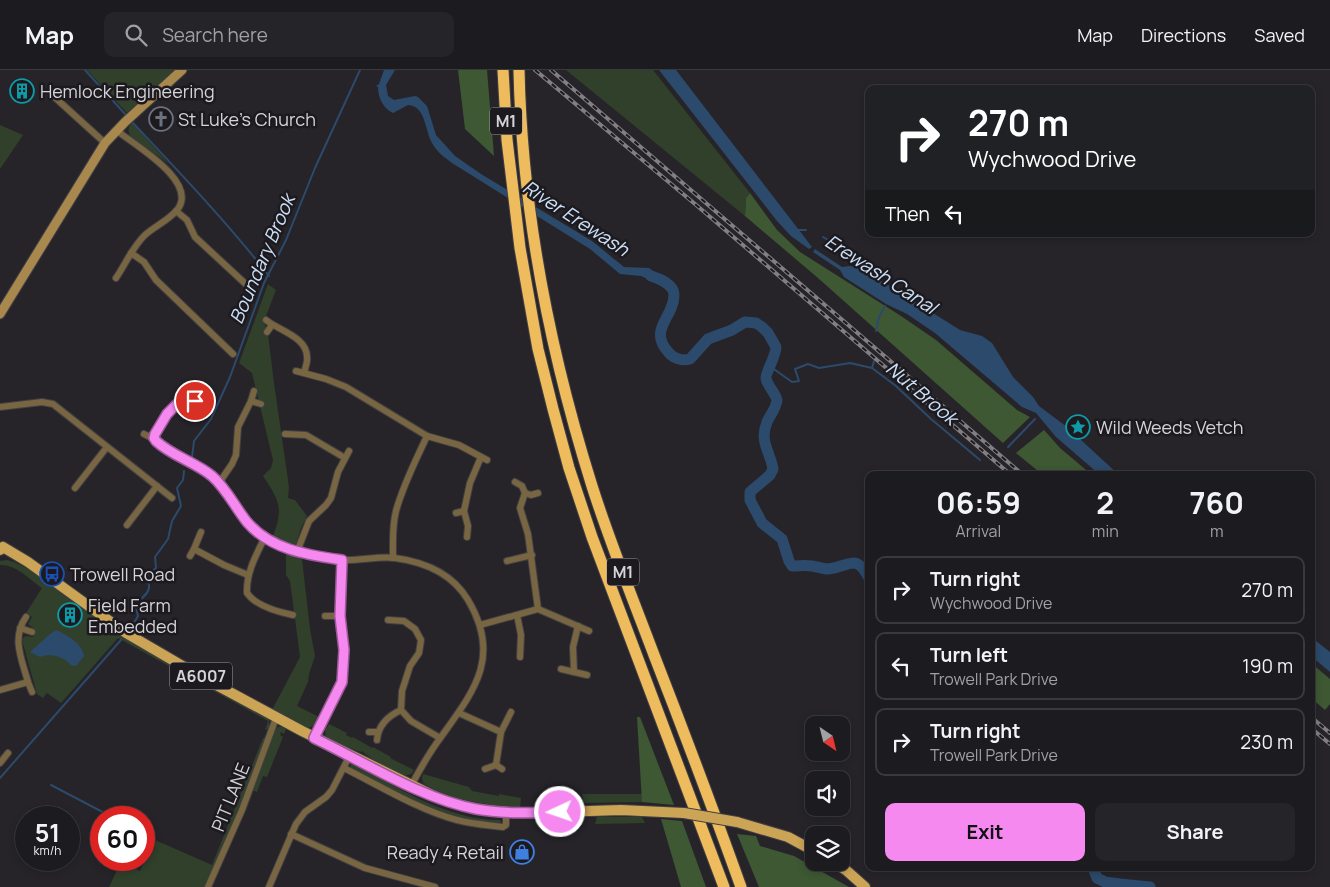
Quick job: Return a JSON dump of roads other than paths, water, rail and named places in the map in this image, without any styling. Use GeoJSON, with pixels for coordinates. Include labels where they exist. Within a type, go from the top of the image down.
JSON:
{"type":"FeatureCollection","features":[{"type":"Feature","properties":{"kind":"highway","name":"M1"},"geometry":{"type":"LineString","coordinates":[[519,70],[524,161],[536,247],[559,365],[592,487],[742,887]]}},
{"type":"Feature","properties":{"kind":"highway","name":"M1"},"geometry":{"type":"LineString","coordinates":[[503,75],[520,248],[538,349],[575,489],[724,887]]}},
{"type":"Feature","properties":{"kind":"main road","name":"A6007"},"geometry":{"type":"LineString","coordinates":[[1,545],[28,562],[126,633],[276,718],[440,799],[475,809],[506,812],[621,810],[684,813],[737,822],[788,837],[805,846]]}},
{"type":"Feature","properties":{"kind":"main road"},"geometry":{"type":"LineString","coordinates":[[847,871],[865,887]]}},
{"type":"Feature","properties":{"kind":"street"},"geometry":{"type":"LineString","coordinates":[[0,314],[105,143],[116,130],[182,70]]}},
{"type":"Feature","properties":{"kind":"street"},"geometry":{"type":"LineString","coordinates":[[50,93],[105,143]]}},
{"type":"Feature","properties":{"kind":"street"},"geometry":{"type":"LineString","coordinates":[[116,130],[146,151],[175,179],[180,186],[182,196],[176,211],[144,236],[116,278]]}},
{"type":"Feature","properties":{"kind":"street"},"geometry":{"type":"LineString","coordinates":[[176,211],[187,220],[195,237],[250,288]]}},
{"type":"Feature","properties":{"kind":"street"},"geometry":{"type":"LineString","coordinates":[[132,253],[144,262],[156,280],[231,351],[234,342]]}},
{"type":"Feature","properties":{"kind":"street"},"geometry":{"type":"LineString","coordinates":[[120,272],[127,276]]}},
{"type":"Feature","properties":{"kind":"street"},"geometry":{"type":"LineString","coordinates":[[244,283],[249,277]]}},
{"type":"Feature","properties":{"kind":"street"},"geometry":{"type":"LineString","coordinates":[[266,320],[295,338],[306,351],[307,357],[304,373]]}},
{"type":"Feature","properties":{"kind":"street"},"geometry":{"type":"LineString","coordinates":[[268,332],[272,325]]}},
{"type":"Feature","properties":{"kind":"street"},"geometry":{"type":"LineString","coordinates":[[296,371],[326,379],[346,387],[427,436],[460,445],[484,458],[470,482],[464,511],[468,526],[467,537]]}},
{"type":"Feature","properties":{"kind":"street"},"geometry":{"type":"LineString","coordinates":[[154,438],[167,414],[187,394],[192,386]]}},
{"type":"Feature","properties":{"kind":"street"},"geometry":{"type":"LineString","coordinates":[[219,483],[236,455],[238,427],[254,391]]}},
{"type":"Feature","properties":{"kind":"street"},"geometry":{"type":"LineString","coordinates":[[187,394],[195,401]]}},
{"type":"Feature","properties":{"kind":"street"},"geometry":{"type":"LineString","coordinates":[[251,401],[260,404]]}},
{"type":"Feature","properties":{"kind":"street"},"geometry":{"type":"LineString","coordinates":[[0,407],[42,402],[50,403],[172,498]]}},
{"type":"Feature","properties":{"kind":"street"},"geometry":{"type":"LineString","coordinates":[[144,434],[154,438],[160,444],[210,475],[219,483],[249,524],[277,544],[298,552],[342,560],[393,558],[419,562],[444,574],[457,585],[476,614],[480,625],[483,657],[481,669],[474,688],[459,713],[423,763],[411,786]]}},
{"type":"Feature","properties":{"kind":"street"},"geometry":{"type":"LineString","coordinates":[[285,434],[306,435],[345,458]]}},
{"type":"Feature","properties":{"kind":"street"},"geometry":{"type":"LineString","coordinates":[[292,434],[294,442]]}},
{"type":"Feature","properties":{"kind":"street"},"geometry":{"type":"LineString","coordinates":[[393,558],[396,513],[427,436]]}},
{"type":"Feature","properties":{"kind":"street"},"geometry":{"type":"LineString","coordinates":[[75,488],[107,447]]}},
{"type":"Feature","properties":{"kind":"street"},"geometry":{"type":"LineString","coordinates":[[298,552],[311,513],[323,508],[330,498],[349,451]]}},
{"type":"Feature","properties":{"kind":"street"},"geometry":{"type":"LineString","coordinates":[[515,482],[522,486],[525,493],[520,508],[532,555],[538,609]]}},
{"type":"Feature","properties":{"kind":"street"},"geometry":{"type":"LineString","coordinates":[[127,525],[157,486]]}},
{"type":"Feature","properties":{"kind":"street"},"geometry":{"type":"LineString","coordinates":[[525,493],[531,495],[538,493]]}},
{"type":"Feature","properties":{"kind":"street"},"geometry":{"type":"LineString","coordinates":[[456,513],[464,511]]}},
{"type":"Feature","properties":{"kind":"street"},"geometry":{"type":"LineString","coordinates":[[190,556],[201,532]]}},
{"type":"Feature","properties":{"kind":"street"},"geometry":{"type":"LineString","coordinates":[[265,537],[248,575],[247,593],[250,599],[293,615]]}},
{"type":"Feature","properties":{"kind":"street"},"geometry":{"type":"LineString","coordinates":[[194,549],[248,575]]}},
{"type":"Feature","properties":{"kind":"street"},"geometry":{"type":"LineString","coordinates":[[507,561],[532,555]]}},
{"type":"Feature","properties":{"kind":"street"},"geometry":{"type":"LineString","coordinates":[[314,738],[342,682],[344,650],[340,616],[342,560]]}},
{"type":"Feature","properties":{"kind":"street"},"geometry":{"type":"LineString","coordinates":[[480,625],[538,609],[589,631]]}},
{"type":"Feature","properties":{"kind":"street"},"geometry":{"type":"LineString","coordinates":[[517,615],[520,635],[520,657]]}},
{"type":"Feature","properties":{"kind":"street"},"geometry":{"type":"LineString","coordinates":[[325,616],[340,616]]}},
{"type":"Feature","properties":{"kind":"street"},"geometry":{"type":"LineString","coordinates":[[26,617],[20,628],[18,644],[32,692]]}},
{"type":"Feature","properties":{"kind":"street"},"geometry":{"type":"LineString","coordinates":[[388,620],[404,621],[411,625],[420,636],[419,653],[404,674],[401,710],[411,721],[440,738]]}},
{"type":"Feature","properties":{"kind":"street"},"geometry":{"type":"LineString","coordinates":[[574,672],[573,647],[578,626]]}},
{"type":"Feature","properties":{"kind":"street"},"geometry":{"type":"LineString","coordinates":[[20,628],[32,632]]}},
{"type":"Feature","properties":{"kind":"street"},"geometry":{"type":"LineString","coordinates":[[561,670],[587,675]]}},
{"type":"Feature","properties":{"kind":"street"},"geometry":{"type":"LineString","coordinates":[[0,690],[28,682]]}},
{"type":"Feature","properties":{"kind":"street"},"geometry":{"type":"LineString","coordinates":[[378,740],[378,732],[391,715],[401,710]]}},
{"type":"Feature","properties":{"kind":"street"},"geometry":{"type":"LineString","coordinates":[[485,769],[499,767],[501,732],[511,712]]}},
{"type":"Feature","properties":{"kind":"street"},"geometry":{"type":"LineString","coordinates":[[459,713],[501,732]]}},
{"type":"Feature","properties":{"kind":"street","name":"PIT LANE"},"geometry":{"type":"LineString","coordinates":[[208,887],[242,810],[276,718]]}},
{"type":"Feature","properties":{"kind":"street"},"geometry":{"type":"LineString","coordinates":[[369,732],[378,732]]}},
{"type":"Feature","properties":{"kind":"street"},"geometry":{"type":"LineString","coordinates":[[1,759],[8,753]]}},
{"type":"Feature","properties":{"kind":"street"},"geometry":{"type":"LineString","coordinates":[[269,887],[291,834],[301,816],[326,797],[332,790],[350,755]]}},
{"type":"Feature","properties":{"kind":"street"},"geometry":{"type":"LineString","coordinates":[[344,768],[424,807],[457,820],[482,825],[504,826],[506,825],[506,812]]}},
{"type":"Feature","properties":{"kind":"street"},"geometry":{"type":"LineString","coordinates":[[291,834],[365,868],[435,887]]}},
{"type":"Feature","properties":{"kind":"water"},"geometry":{"type":"Polygon","coordinates":[[[384,70],[395,70],[386,85],[388,96],[394,100],[418,97],[427,106],[436,135],[455,156],[481,174],[592,241],[624,267],[649,268],[668,279],[663,286],[641,276],[620,274],[590,249],[446,159],[432,143],[422,114],[414,106],[408,105],[393,113],[384,105],[376,86],[379,84],[384,70]]]}},
{"type":"Feature","properties":{"kind":"water"},"geometry":{"type":"Polygon","coordinates":[[[659,70],[676,70],[812,247],[809,249],[791,236],[777,221],[659,70]]]}},
{"type":"Feature","properties":{"kind":"water"},"geometry":{"type":"Polygon","coordinates":[[[815,249],[842,267],[850,266],[863,269],[960,330],[982,336],[992,343],[1013,377],[1033,397],[1039,406],[1067,427],[1115,471],[1095,471],[1056,437],[1036,413],[1022,407],[935,333],[907,314],[886,304],[844,277],[840,270],[813,252],[815,249]]]}},
{"type":"Feature","properties":{"kind":"water"},"geometry":{"type":"Polygon","coordinates":[[[56,630],[69,637],[81,648],[84,656],[76,666],[56,656],[40,657],[30,652],[56,630]]]}},
{"type":"Feature","properties":{"kind":"water"},"geometry":{"type":"Polygon","coordinates":[[[1315,640],[1330,652],[1330,672],[1315,659],[1315,640]]]}},
{"type":"Feature","properties":{"kind":"waterway"},"geometry":{"type":"LineString","coordinates":[[85,70],[125,114]]}},
{"type":"Feature","properties":{"kind":"waterway","name":"Boundary Brook"},"geometry":{"type":"LineString","coordinates":[[192,457],[194,441],[211,419],[230,377],[264,283],[286,240],[315,168],[360,70]]}},
{"type":"Feature","properties":{"kind":"waterway"},"geometry":{"type":"LineString","coordinates":[[133,123],[220,217],[269,276]]}},
{"type":"Feature","properties":{"kind":"waterway"},"geometry":{"type":"LineString","coordinates":[[796,230],[806,230]]}},
{"type":"Feature","properties":{"kind":"waterway","name":"Erewash Canal"},"geometry":{"type":"LineString","coordinates":[[823,237],[853,255],[864,271]]}},
{"type":"Feature","properties":{"kind":"waterway","name":"River Erewash"},"geometry":{"type":"LineString","coordinates":[[651,276],[666,282],[673,291],[673,303],[663,324],[661,337],[663,345],[676,358],[682,360],[690,359],[708,339],[732,330],[745,322],[756,323],[768,333],[776,347],[766,378],[777,400],[767,422],[764,435],[773,469],[770,475],[750,492],[750,500],[762,523],[782,539],[792,566],[828,569],[856,563],[865,572]]}},
{"type":"Feature","properties":{"kind":"waterway"},"geometry":{"type":"LineString","coordinates":[[876,331],[879,317],[885,306]]}},
{"type":"Feature","properties":{"kind":"waterway","name":"Nut Brook"},"geometry":{"type":"LineString","coordinates":[[872,368],[874,361]]}},
{"type":"Feature","properties":{"kind":"waterway","name":"Nut Brook"},"geometry":{"type":"LineString","coordinates":[[771,367],[792,382],[799,381],[795,369],[808,364],[819,368],[850,363],[872,368],[896,386],[931,419],[980,460]]}},
{"type":"Feature","properties":{"kind":"waterway","name":"Nut Brook"},"geometry":{"type":"LineString","coordinates":[[1008,447],[1035,419]]}},
{"type":"Feature","properties":{"kind":"waterway","name":"Boundary Brook"},"geometry":{"type":"LineString","coordinates":[[131,628],[138,616],[135,604],[149,589],[146,577],[156,568],[155,557],[168,539],[172,521],[181,506],[177,488],[183,480],[184,471]]}},
{"type":"Feature","properties":{"kind":"waterway","name":"Boundary Brook"},"geometry":{"type":"LineString","coordinates":[[0,778],[121,640]]}},
{"type":"Feature","properties":{"kind":"waterway"},"geometry":{"type":"LineString","coordinates":[[51,785],[91,806]]}},
{"type":"Feature","properties":{"kind":"waterway","name":"River Erewash"},"geometry":{"type":"LineString","coordinates":[[1094,871],[1097,878],[1105,882],[1150,887]]}},
{"type":"Feature","properties":{"kind":"railway"},"geometry":{"type":"LineString","coordinates":[[535,70],[695,204],[1006,471]]}},
{"type":"Feature","properties":{"kind":"railway"},"geometry":{"type":"LineString","coordinates":[[551,70],[1018,471]]}},
{"type":"Feature","properties":{"kind":"railway"},"geometry":{"type":"LineString","coordinates":[[1315,720],[1330,733]]}},
{"type":"Feature","properties":{"kind":"railway"},"geometry":{"type":"LineString","coordinates":[[1315,731],[1330,744]]}},
{"type":"Feature","properties":{"kind":"place","name":"Hemlock Engineering"},"geometry":{"type":"Point","coordinates":[22,91]}},
{"type":"Feature","properties":{"kind":"place","name":"St Luke's Church"},"geometry":{"type":"Point","coordinates":[161,119]}},
{"type":"Feature","properties":{"kind":"place","name":"Wild Weeds Vetch"},"geometry":{"type":"Point","coordinates":[1078,427]}},
{"type":"Feature","properties":{"kind":"place","name":"Trowell Road"},"geometry":{"type":"Point","coordinates":[52,574]}},
{"type":"Feature","properties":{"kind":"place","name":"Field Farm Embedded"},"geometry":{"type":"Point","coordinates":[70,615]}},
{"type":"Feature","properties":{"kind":"place","name":"Ready 4 Retail"},"geometry":{"type":"Point","coordinates":[522,852]}}]}
